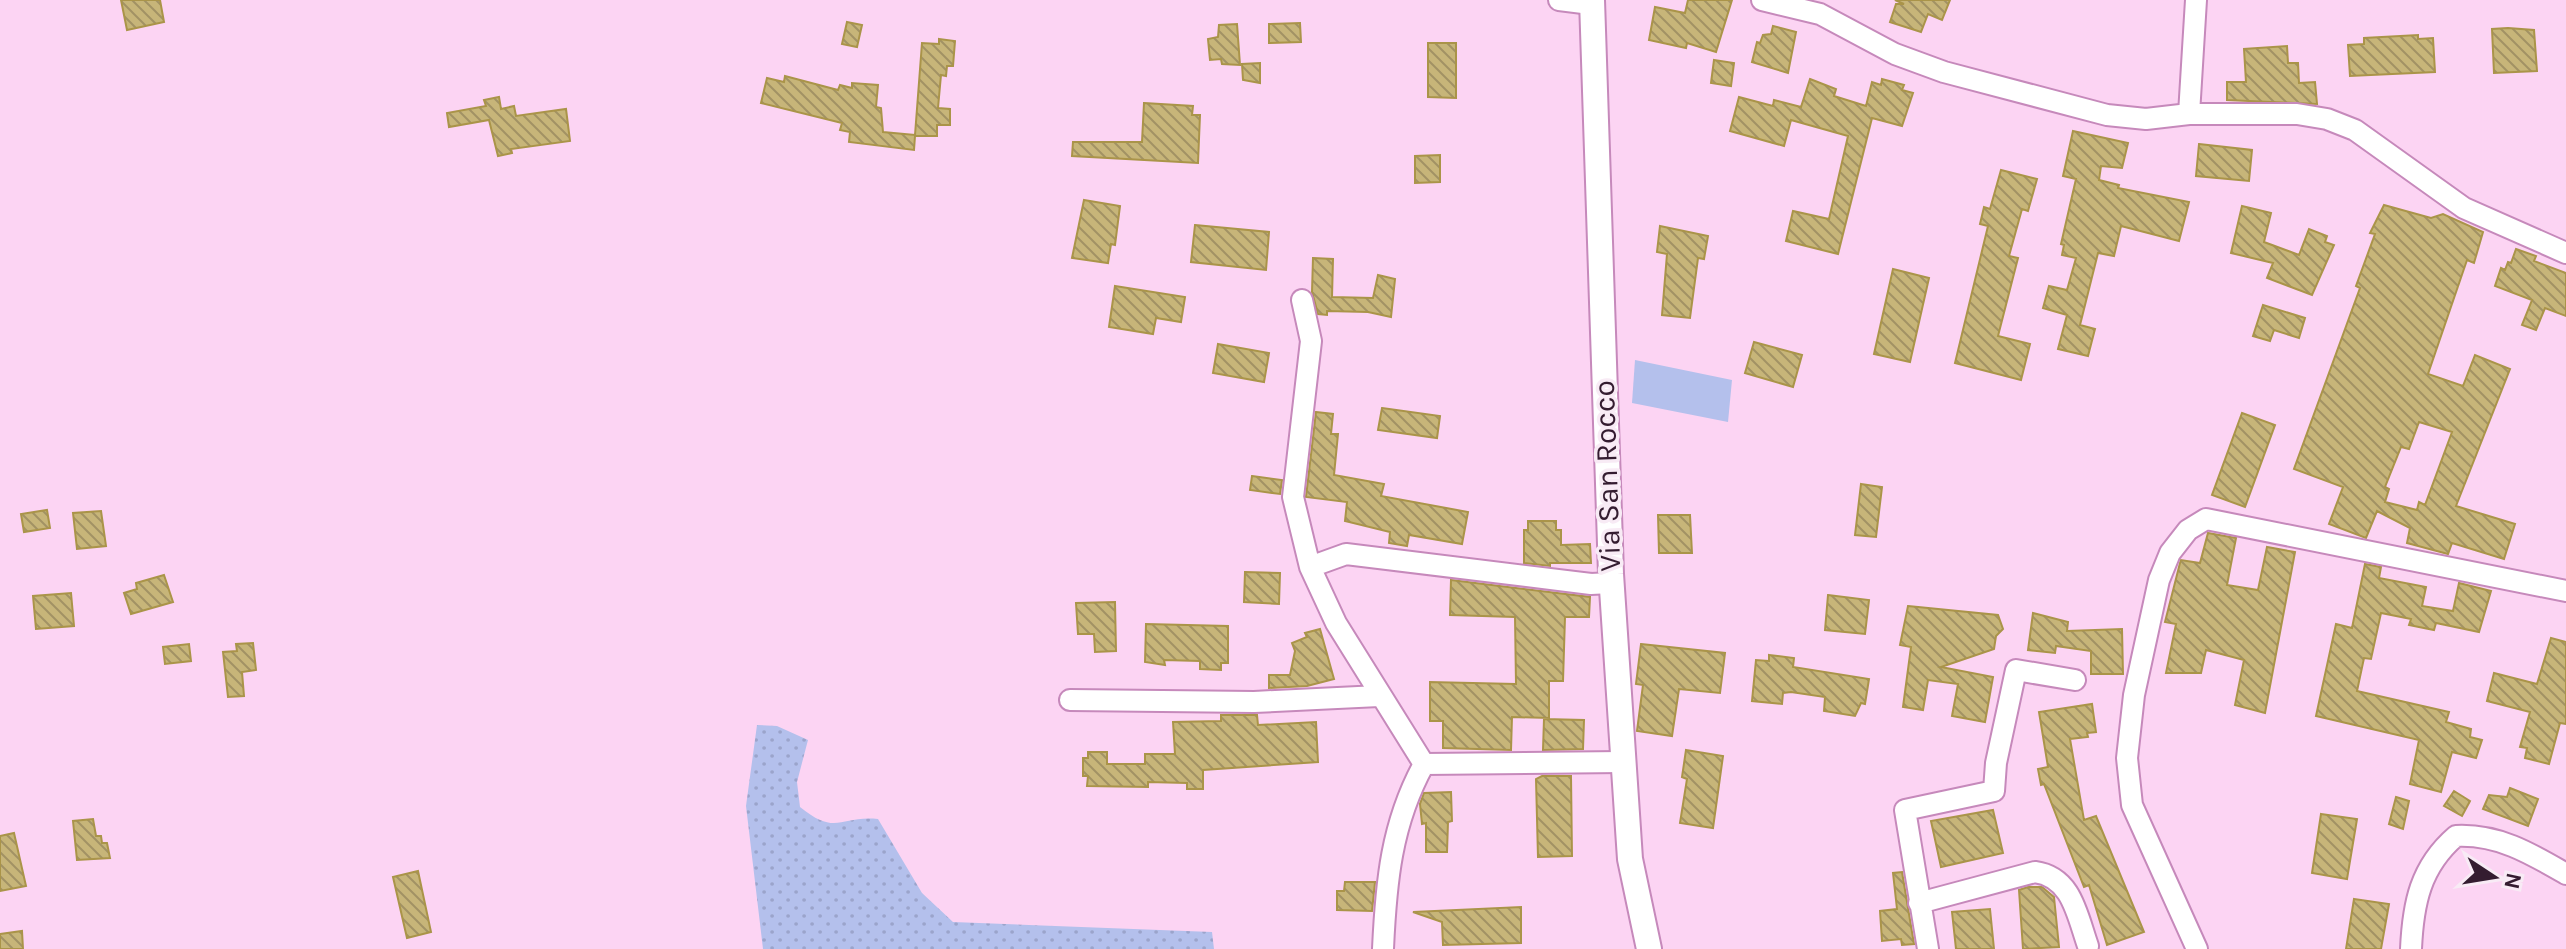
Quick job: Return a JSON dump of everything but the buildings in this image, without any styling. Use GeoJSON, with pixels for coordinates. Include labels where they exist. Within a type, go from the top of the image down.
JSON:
{"type":"FeatureCollection","features":[{"type":"Feature","properties":{"kind":"street"},"geometry":{"type":"LineString","coordinates":[[1559,0],[1591,2]]}},
{"type":"Feature","properties":{"kind":"street"},"geometry":{"type":"LineString","coordinates":[[1762,0],[1820,14],[1895,54],[1944,72],[2071,107],[2146,119],[2189,114],[2297,114],[2327,119],[2355,130],[2464,208],[2566,253]]}},
{"type":"Feature","properties":{"kind":"street"},"geometry":{"type":"LineString","coordinates":[[2189,114],[2196,0]]}},
{"type":"Feature","properties":{"kind":"street","name":"Via San Rocco"},"geometry":{"type":"LineString","coordinates":[[1591,2],[1611,583],[1630,859],[1649,949]]}},
{"type":"Feature","properties":{"kind":"street"},"geometry":{"type":"LineString","coordinates":[[1302,300],[1311,341],[1293,497],[1310,567],[1336,623],[1424,764]]}},
{"type":"Feature","properties":{"kind":"street"},"geometry":{"type":"LineString","coordinates":[[2197,949],[2132,805],[2127,758],[2134,695],[2159,580],[2170,553],[2188,530],[2206,519],[2566,591]]}},
{"type":"Feature","properties":{"kind":"street"},"geometry":{"type":"LineString","coordinates":[[1310,567],[1346,554],[1591,584],[1611,583]]}},
{"type":"Feature","properties":{"kind":"street"},"geometry":{"type":"LineString","coordinates":[[1928,949],[1905,810],[1994,791],[1996,763],[2016,670],[2075,680]]}},
{"type":"Feature","properties":{"kind":"street"},"geometry":{"type":"LineString","coordinates":[[1070,700],[1254,702],[1379,696]]}},
{"type":"Feature","properties":{"kind":"street"},"geometry":{"type":"LineString","coordinates":[[1424,764],[1623,762]]}},
{"type":"Feature","properties":{"kind":"street"},"geometry":{"type":"LineString","coordinates":[[1383,949],[1386,878],[1395,829],[1408,793],[1424,764]]}},
{"type":"Feature","properties":{"kind":"street"},"geometry":{"type":"LineString","coordinates":[[2411,949],[2413,902],[2439,851],[2456,836],[2486,837],[2520,847],[2566,874]]}},
{"type":"Feature","properties":{"kind":"street"},"geometry":{"type":"LineString","coordinates":[[1919,903],[2035,872],[2047,873],[2060,881],[2071,897],[2088,946]]}},
{"type":"Feature","properties":{"kind":"shaded area"},"geometry":{"type":"Polygon","coordinates":[[[1635,360],[1732,380],[1728,422],[1632,403],[1635,360]]]}},
{"type":"Feature","properties":{"kind":"shaded area"},"geometry":{"type":"Polygon","coordinates":[[[757,725],[777,726],[808,740],[797,782],[800,807],[812,816],[831,823],[878,819],[922,893],[953,922],[1212,932],[1214,949],[763,949],[746,806],[757,725]]]}}]}
